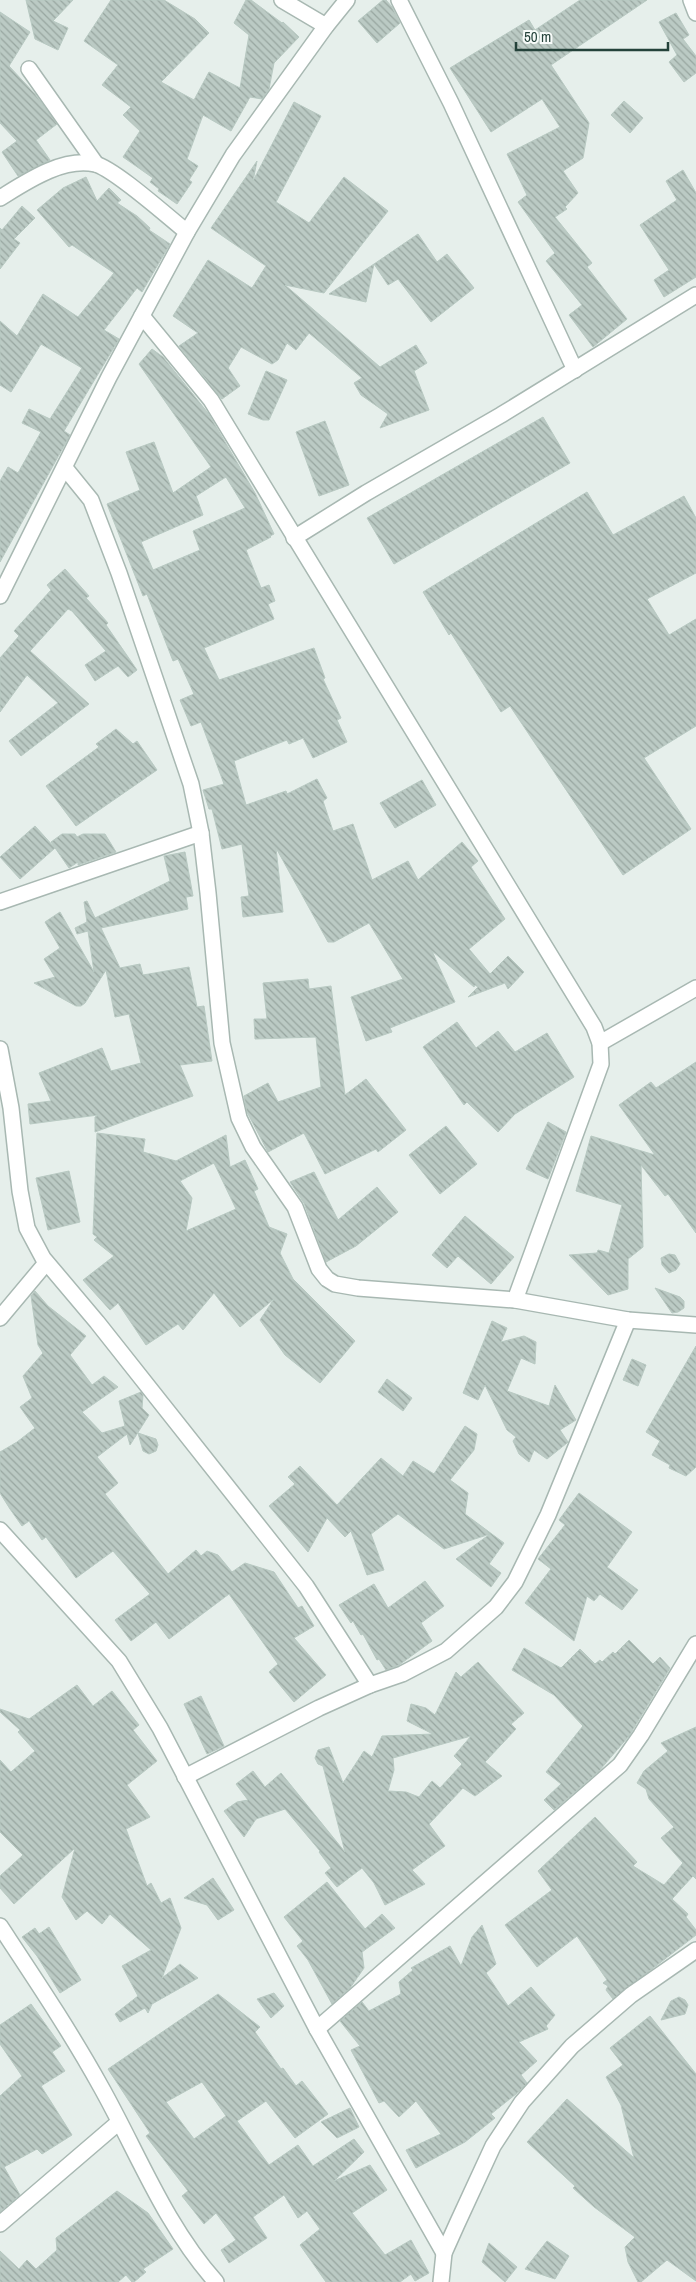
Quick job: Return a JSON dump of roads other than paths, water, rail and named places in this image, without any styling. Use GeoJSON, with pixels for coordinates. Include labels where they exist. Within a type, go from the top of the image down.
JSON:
{"type":"FeatureCollection","features":[{"type":"Feature","properties":{"kind":"street"},"geometry":{"type":"LineString","coordinates":[[282,0],[326,26]]}},
{"type":"Feature","properties":{"kind":"street"},"geometry":{"type":"LineString","coordinates":[[0,596],[142,316],[187,232],[233,155],[326,26],[347,0]]}},
{"type":"Feature","properties":{"kind":"street"},"geometry":{"type":"LineString","coordinates":[[399,0],[455,112],[575,370]]}},
{"type":"Feature","properties":{"kind":"street"},"geometry":{"type":"LineString","coordinates":[[691,0],[696,13]]}},
{"type":"Feature","properties":{"kind":"street"},"geometry":{"type":"LineString","coordinates":[[29,69],[96,164],[123,181],[187,232]]}},
{"type":"Feature","properties":{"kind":"street"},"geometry":{"type":"LineString","coordinates":[[0,198],[27,181],[60,167],[79,163],[96,164]]}},
{"type":"Feature","properties":{"kind":"street"},"geometry":{"type":"LineString","coordinates":[[294,538],[575,370],[696,295]]}},
{"type":"Feature","properties":{"kind":"street"},"geometry":{"type":"LineString","coordinates":[[142,316],[211,400],[589,1019],[600,1043],[601,1064],[515,1300]]}},
{"type":"Feature","properties":{"kind":"street"},"geometry":{"type":"LineString","coordinates":[[65,468],[91,500],[119,573],[191,784],[201,833],[222,1042],[239,1118],[253,1147],[295,1207],[319,1269],[327,1279],[335,1284],[358,1288],[515,1300],[628,1320],[696,1325]]}},
{"type":"Feature","properties":{"kind":"street"},"geometry":{"type":"LineString","coordinates":[[0,902],[201,833]]}},
{"type":"Feature","properties":{"kind":"street"},"geometry":{"type":"LineString","coordinates":[[600,1043],[696,988]]}},
{"type":"Feature","properties":{"kind":"street"},"geometry":{"type":"LineString","coordinates":[[0,1049],[11,1108],[20,1191],[27,1228],[46,1262],[97,1322],[306,1586],[370,1685]]}},
{"type":"Feature","properties":{"kind":"street"},"geometry":{"type":"LineString","coordinates":[[0,1318],[46,1262]]}},
{"type":"Feature","properties":{"kind":"street"},"geometry":{"type":"LineString","coordinates":[[185,1777],[320,1708],[370,1685],[402,1674],[446,1651],[496,1607],[515,1582],[548,1515],[628,1320]]}},
{"type":"Feature","properties":{"kind":"street"},"geometry":{"type":"LineString","coordinates":[[0,1530],[119,1661],[160,1728],[317,2029],[444,2253]]}},
{"type":"Feature","properties":{"kind":"street"},"geometry":{"type":"LineString","coordinates":[[317,2029],[620,1765],[642,1735],[696,1644]]}},
{"type":"Feature","properties":{"kind":"street"},"geometry":{"type":"LineString","coordinates":[[2,1934],[52,2005],[101,2086],[163,2208],[202,2266],[216,2282]]}},
{"type":"Feature","properties":{"kind":"street"},"geometry":{"type":"LineString","coordinates":[[441,2282],[444,2253],[493,2146],[522,2102],[572,2046],[631,1994],[696,1950]]}},
{"type":"Feature","properties":{"kind":"street"},"geometry":{"type":"LineString","coordinates":[[0,2224],[119,2122]]}}]}
